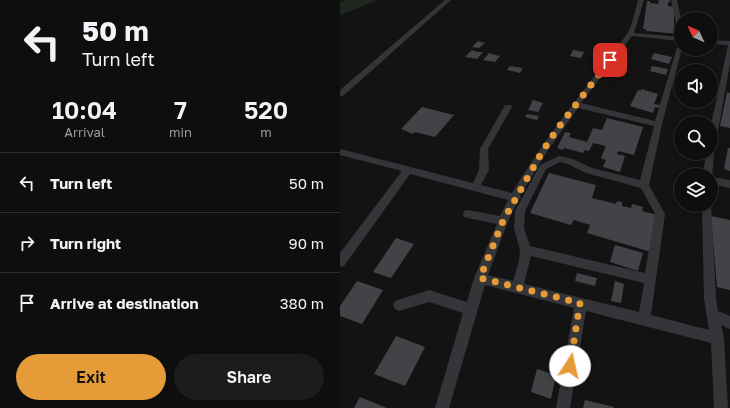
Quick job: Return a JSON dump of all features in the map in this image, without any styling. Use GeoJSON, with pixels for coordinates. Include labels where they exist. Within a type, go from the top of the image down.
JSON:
{"type":"FeatureCollection","features":[{"type":"Feature","properties":{"kind":"street"},"geometry":{"type":"LineString","coordinates":[[340,94],[448,0]]}},
{"type":"Feature","properties":{"kind":"street"},"geometry":{"type":"LineString","coordinates":[[442,408],[469,309],[503,221],[542,152],[558,128],[630,34],[641,0]]}},
{"type":"Feature","properties":{"kind":"street"},"geometry":{"type":"LineString","coordinates":[[674,0],[677,12]]}},
{"type":"Feature","properties":{"kind":"street"},"geometry":{"type":"LineString","coordinates":[[630,34],[674,39]]}},
{"type":"Feature","properties":{"kind":"street"},"geometry":{"type":"LineString","coordinates":[[717,116],[730,44],[718,43]]}},
{"type":"Feature","properties":{"kind":"street"},"geometry":{"type":"LineString","coordinates":[[644,320],[660,214],[644,185],[658,124],[677,56]]}},
{"type":"Feature","properties":{"kind":"street"},"geometry":{"type":"LineString","coordinates":[[577,105],[658,124]]}},
{"type":"Feature","properties":{"kind":"street"},"geometry":{"type":"LineString","coordinates":[[475,188],[484,170],[484,149],[508,107]]}},
{"type":"Feature","properties":{"kind":"street"},"geometry":{"type":"LineString","coordinates":[[340,152],[516,198]]}},
{"type":"Feature","properties":{"kind":"street"},"geometry":{"type":"LineString","coordinates":[[517,288],[525,261],[526,250],[519,228],[520,211],[543,167],[559,159],[570,161],[589,171],[644,185]]}},
{"type":"Feature","properties":{"kind":"street"},"geometry":{"type":"LineString","coordinates":[[340,262],[408,170]]}},
{"type":"Feature","properties":{"kind":"street"},"geometry":{"type":"LineString","coordinates":[[718,181],[730,184]]}},
{"type":"Feature","properties":{"kind":"street"},"geometry":{"type":"LineString","coordinates":[[707,212],[710,298],[717,338],[721,408]]}},
{"type":"Feature","properties":{"kind":"street"},"geometry":{"type":"LineString","coordinates":[[468,214],[503,221]]}},
{"type":"Feature","properties":{"kind":"street"},"geometry":{"type":"LineString","coordinates":[[526,250],[649,279]]}},
{"type":"Feature","properties":{"kind":"street"},"geometry":{"type":"LineString","coordinates":[[480,278],[717,338]]}},
{"type":"Feature","properties":{"kind":"street"},"geometry":{"type":"LineString","coordinates":[[398,305],[428,296],[469,309]]}},
{"type":"Feature","properties":{"kind":"street"},"geometry":{"type":"LineString","coordinates":[[563,408],[580,303]]}},
{"type":"Feature","properties":{"kind":"street"},"geometry":{"type":"LineString","coordinates":[[714,315],[730,323]]}},
{"type":"Feature","properties":{"kind":"shaded area"},"geometry":{"type":"Polygon","coordinates":[[[345,0],[377,0],[340,15],[340,3],[345,0]]]}},
{"type":"Feature","properties":{"kind":"building"},"geometry":{"type":"Polygon","coordinates":[[[659,0],[670,0],[670,2],[668,2],[668,6],[674,7],[674,34],[646,31],[646,29],[643,29],[647,1],[658,4],[659,0]]]}},
{"type":"Feature","properties":{"kind":"building"},"geometry":{"type":"Polygon","coordinates":[[[478,41],[485,43],[479,48],[472,47],[478,41]]]}},
{"type":"Feature","properties":{"kind":"building"},"geometry":{"type":"Polygon","coordinates":[[[472,50],[483,52],[477,59],[465,57],[472,50]]]}},
{"type":"Feature","properties":{"kind":"building"},"geometry":{"type":"Polygon","coordinates":[[[573,50],[584,52],[581,58],[570,56],[573,50]]]}},
{"type":"Feature","properties":{"kind":"building"},"geometry":{"type":"Polygon","coordinates":[[[489,53],[500,56],[495,62],[483,60],[489,53]]]}},
{"type":"Feature","properties":{"kind":"building"},"geometry":{"type":"Polygon","coordinates":[[[654,53],[672,57],[669,64],[651,59],[654,53]]]}},
{"type":"Feature","properties":{"kind":"building"},"geometry":{"type":"Polygon","coordinates":[[[510,66],[523,68],[520,73],[507,70],[510,66]]]}},
{"type":"Feature","properties":{"kind":"building"},"geometry":{"type":"Polygon","coordinates":[[[652,66],[668,69],[666,75],[650,71],[652,66]]]}},
{"type":"Feature","properties":{"kind":"building"},"geometry":{"type":"Polygon","coordinates":[[[641,89],[658,94],[654,104],[660,105],[659,108],[655,107],[653,113],[630,106],[638,90],[641,91],[641,89]]]}},
{"type":"Feature","properties":{"kind":"building"},"geometry":{"type":"Polygon","coordinates":[[[727,92],[730,93],[730,128],[720,126],[727,92]]]}},
{"type":"Feature","properties":{"kind":"building"},"geometry":{"type":"Polygon","coordinates":[[[533,100],[543,103],[538,112],[528,110],[533,100]]]}},
{"type":"Feature","properties":{"kind":"building"},"geometry":{"type":"Polygon","coordinates":[[[422,107],[454,115],[435,137],[415,132],[413,134],[401,129],[422,107]]]}},
{"type":"Feature","properties":{"kind":"building"},"geometry":{"type":"Polygon","coordinates":[[[527,114],[539,116],[537,120],[525,117],[527,114]]]}},
{"type":"Feature","properties":{"kind":"building"},"geometry":{"type":"Polygon","coordinates":[[[607,118],[643,127],[634,155],[618,151],[617,154],[625,156],[620,172],[603,167],[606,160],[601,158],[606,146],[593,143],[589,151],[585,150],[583,153],[564,148],[563,150],[557,148],[565,132],[571,133],[569,137],[587,142],[593,128],[602,130],[607,118]]]}},
{"type":"Feature","properties":{"kind":"building"},"geometry":{"type":"Polygon","coordinates":[[[728,148],[730,148],[730,171],[724,169],[728,148]]]}},
{"type":"Feature","properties":{"kind":"building"},"geometry":{"type":"Polygon","coordinates":[[[549,173],[596,185],[592,198],[616,204],[617,201],[622,202],[622,206],[631,208],[632,204],[643,207],[642,211],[657,215],[651,252],[587,233],[590,225],[574,220],[571,225],[530,213],[549,173]]]}},
{"type":"Feature","properties":{"kind":"building"},"geometry":{"type":"Polygon","coordinates":[[[711,216],[730,220],[730,290],[717,287],[711,216]]]}},
{"type":"Feature","properties":{"kind":"building"},"geometry":{"type":"Polygon","coordinates":[[[396,238],[414,244],[391,278],[373,272],[396,238]]]}},
{"type":"Feature","properties":{"kind":"building"},"geometry":{"type":"Polygon","coordinates":[[[615,245],[643,253],[638,271],[610,262],[615,245]]]}},
{"type":"Feature","properties":{"kind":"building"},"geometry":{"type":"Polygon","coordinates":[[[577,273],[597,278],[595,286],[575,281],[577,273]]]}},
{"type":"Feature","properties":{"kind":"building"},"geometry":{"type":"Polygon","coordinates":[[[357,281],[383,290],[362,324],[340,316],[340,306],[357,281]]]}},
{"type":"Feature","properties":{"kind":"building"},"geometry":{"type":"Polygon","coordinates":[[[615,281],[624,284],[621,303],[611,301],[615,281]]]}},
{"type":"Feature","properties":{"kind":"building"},"geometry":{"type":"Polygon","coordinates":[[[396,336],[425,347],[405,386],[374,374],[396,336]]]}},
{"type":"Feature","properties":{"kind":"building"},"geometry":{"type":"Polygon","coordinates":[[[537,369],[556,375],[551,399],[531,392],[537,369]]]}},
{"type":"Feature","properties":{"kind":"building"},"geometry":{"type":"Polygon","coordinates":[[[360,397],[387,408],[354,408],[360,397]]]}},
{"type":"Feature","properties":{"kind":"building"},"geometry":{"type":"Polygon","coordinates":[[[585,400],[614,407],[614,408],[583,408],[585,400]]]}},
{"type":"Feature","properties":{"kind":"route"},"geometry":{"type":"LineString","coordinates":[[570,366],[580,303],[480,278],[503,221],[542,152],[558,128],[610,60]]}}]}
